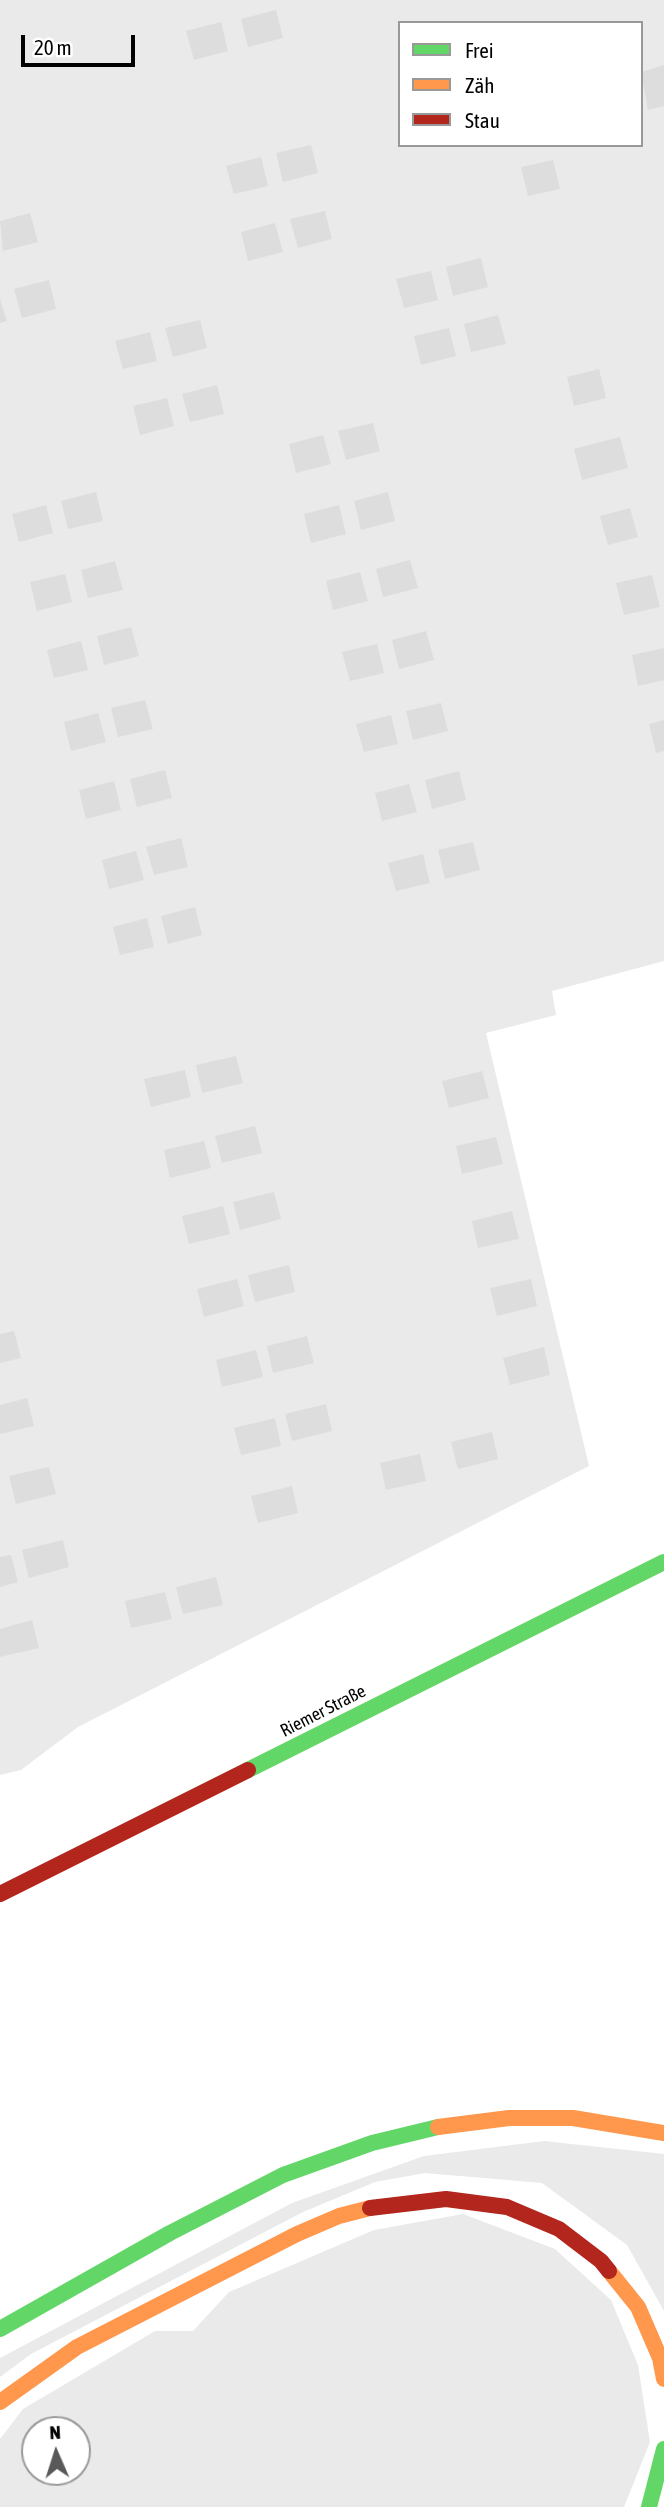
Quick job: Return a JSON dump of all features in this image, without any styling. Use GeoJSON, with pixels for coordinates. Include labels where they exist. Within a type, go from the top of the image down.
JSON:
{"type":"FeatureCollection","features":[{"type":"Feature","properties":{"kind":"main road","name":"Riemer Straße"},"geometry":{"type":"LineString","coordinates":[[0,1894],[664,1562]]}},
{"type":"Feature","properties":{"kind":"main road"},"geometry":{"type":"LineString","coordinates":[[0,2329],[170,2233],[283,2175],[372,2143],[426,2128],[509,2118],[573,2118],[664,2133]]}},
{"type":"Feature","properties":{"kind":"main road"},"geometry":{"type":"LineString","coordinates":[[0,2402],[77,2347],[297,2234],[339,2216],[375,2207],[446,2199],[507,2207],[535,2217],[559,2229],[601,2261],[638,2307],[660,2358],[664,2379]]}},
{"type":"Feature","properties":{"kind":"main road"},"geometry":{"type":"LineString","coordinates":[[0,2308],[68,2292]]}},
{"type":"Feature","properties":{"kind":"main road"},"geometry":{"type":"LineString","coordinates":[[649,2507],[664,2449]]}},
{"type":"Feature","properties":{"kind":"shaded area"},"geometry":{"type":"Polygon","coordinates":[[[0,0],[664,0],[664,961],[552,991],[556,1015],[486,1033],[589,1466],[78,1727],[21,1770],[0,1775],[0,0]]]}},
{"type":"Feature","properties":{"kind":"shaded area"},"geometry":{"type":"Polygon","coordinates":[[[544,2141],[664,2154],[664,2311],[627,2245],[542,2183],[425,2173],[375,2182],[303,2212],[31,2354],[0,2377],[0,2358],[292,2203],[424,2156],[544,2141]]]}},
{"type":"Feature","properties":{"kind":"shaded area"},"geometry":{"type":"Polygon","coordinates":[[[463,2214],[555,2249],[611,2300],[638,2365],[650,2442],[624,2507],[0,2507],[0,2439],[23,2409],[155,2331],[193,2331],[229,2292],[374,2230],[463,2214]]]}},
{"type":"Feature","properties":{"kind":"building"},"geometry":{"type":"Polygon","coordinates":[[[276,10],[283,38],[248,47],[241,19],[276,10]]]}},
{"type":"Feature","properties":{"kind":"building"},"geometry":{"type":"Polygon","coordinates":[[[221,22],[228,51],[194,60],[186,31],[221,22]]]}},
{"type":"Feature","properties":{"kind":"building"},"geometry":{"type":"Polygon","coordinates":[[[664,65],[664,106],[648,110],[643,71],[664,65]]]}},
{"type":"Feature","properties":{"kind":"building"},"geometry":{"type":"Polygon","coordinates":[[[311,145],[318,173],[283,182],[276,153],[311,145]]]}},
{"type":"Feature","properties":{"kind":"building"},"geometry":{"type":"Polygon","coordinates":[[[261,157],[268,186],[234,194],[226,166],[261,157]]]}},
{"type":"Feature","properties":{"kind":"building"},"geometry":{"type":"Polygon","coordinates":[[[553,160],[560,189],[528,196],[521,167],[553,160]]]}},
{"type":"Feature","properties":{"kind":"building"},"geometry":{"type":"Polygon","coordinates":[[[325,211],[332,239],[298,248],[290,219],[325,211]]]}},
{"type":"Feature","properties":{"kind":"building"},"geometry":{"type":"Polygon","coordinates":[[[30,213],[38,242],[3,251],[0,221],[30,213]]]}},
{"type":"Feature","properties":{"kind":"building"},"geometry":{"type":"Polygon","coordinates":[[[275,223],[283,252],[248,261],[241,232],[275,223]]]}},
{"type":"Feature","properties":{"kind":"building"},"geometry":{"type":"Polygon","coordinates":[[[481,258],[488,287],[453,296],[446,267],[481,258]]]}},
{"type":"Feature","properties":{"kind":"building"},"geometry":{"type":"Polygon","coordinates":[[[431,271],[438,300],[404,308],[396,279],[431,271]]]}},
{"type":"Feature","properties":{"kind":"building"},"geometry":{"type":"Polygon","coordinates":[[[49,280],[56,309],[22,318],[14,289],[49,280]]]}},
{"type":"Feature","properties":{"kind":"building"},"geometry":{"type":"Polygon","coordinates":[[[0,299],[7,321],[0,323],[0,299]]]}},
{"type":"Feature","properties":{"kind":"building"},"geometry":{"type":"Polygon","coordinates":[[[498,315],[506,344],[471,352],[464,324],[498,315]]]}},
{"type":"Feature","properties":{"kind":"building"},"geometry":{"type":"Polygon","coordinates":[[[200,320],[207,348],[173,357],[165,328],[200,320]]]}},
{"type":"Feature","properties":{"kind":"building"},"geometry":{"type":"Polygon","coordinates":[[[449,328],[456,356],[421,365],[414,336],[449,328]]]}},
{"type":"Feature","properties":{"kind":"building"},"geometry":{"type":"Polygon","coordinates":[[[150,332],[157,361],[123,369],[115,341],[150,332]]]}},
{"type":"Feature","properties":{"kind":"building"},"geometry":{"type":"Polygon","coordinates":[[[599,369],[606,398],[574,406],[567,377],[599,369]]]}},
{"type":"Feature","properties":{"kind":"building"},"geometry":{"type":"Polygon","coordinates":[[[217,385],[224,414],[190,422],[182,394],[217,385]]]}},
{"type":"Feature","properties":{"kind":"building"},"geometry":{"type":"Polygon","coordinates":[[[167,398],[174,426],[140,435],[133,406],[167,398]]]}},
{"type":"Feature","properties":{"kind":"building"},"geometry":{"type":"Polygon","coordinates":[[[373,423],[380,451],[346,460],[338,431],[373,423]]]}},
{"type":"Feature","properties":{"kind":"building"},"geometry":{"type":"Polygon","coordinates":[[[323,435],[331,464],[296,473],[289,444],[323,435]]]}},
{"type":"Feature","properties":{"kind":"building"},"geometry":{"type":"Polygon","coordinates":[[[620,437],[628,468],[582,480],[574,449],[620,437]]]}},
{"type":"Feature","properties":{"kind":"building"},"geometry":{"type":"Polygon","coordinates":[[[96,492],[103,521],[68,529],[61,501],[96,492]]]}},
{"type":"Feature","properties":{"kind":"building"},"geometry":{"type":"Polygon","coordinates":[[[388,492],[395,521],[361,530],[354,501],[388,492]]]}},
{"type":"Feature","properties":{"kind":"building"},"geometry":{"type":"Polygon","coordinates":[[[46,505],[53,533],[19,542],[12,514],[46,505]]]}},
{"type":"Feature","properties":{"kind":"building"},"geometry":{"type":"Polygon","coordinates":[[[339,505],[346,534],[311,543],[304,514],[339,505]]]}},
{"type":"Feature","properties":{"kind":"building"},"geometry":{"type":"Polygon","coordinates":[[[630,508],[638,537],[608,545],[600,516],[630,508]]]}},
{"type":"Feature","properties":{"kind":"building"},"geometry":{"type":"Polygon","coordinates":[[[410,560],[418,588],[383,597],[376,569],[410,560]]]}},
{"type":"Feature","properties":{"kind":"building"},"geometry":{"type":"Polygon","coordinates":[[[115,561],[123,590],[88,598],[81,570],[115,561]]]}},
{"type":"Feature","properties":{"kind":"building"},"geometry":{"type":"Polygon","coordinates":[[[360,572],[368,601],[333,610],[326,581],[360,572]]]}},
{"type":"Feature","properties":{"kind":"building"},"geometry":{"type":"Polygon","coordinates":[[[65,574],[72,602],[37,611],[30,582],[65,574]]]}},
{"type":"Feature","properties":{"kind":"building"},"geometry":{"type":"Polygon","coordinates":[[[652,575],[660,607],[624,615],[616,583],[652,575]]]}},
{"type":"Feature","properties":{"kind":"building"},"geometry":{"type":"Polygon","coordinates":[[[131,627],[139,656],[104,665],[97,636],[131,627]]]}},
{"type":"Feature","properties":{"kind":"building"},"geometry":{"type":"Polygon","coordinates":[[[426,631],[434,660],[399,669],[392,640],[426,631]]]}},
{"type":"Feature","properties":{"kind":"building"},"geometry":{"type":"Polygon","coordinates":[[[81,641],[88,670],[54,678],[47,650],[81,641]]]}},
{"type":"Feature","properties":{"kind":"building"},"geometry":{"type":"Polygon","coordinates":[[[377,644],[384,673],[350,681],[342,652],[377,644]]]}},
{"type":"Feature","properties":{"kind":"building"},"geometry":{"type":"Polygon","coordinates":[[[664,648],[664,680],[638,686],[632,655],[664,648]]]}},
{"type":"Feature","properties":{"kind":"building"},"geometry":{"type":"Polygon","coordinates":[[[145,700],[153,729],[118,737],[111,708],[145,700]]]}},
{"type":"Feature","properties":{"kind":"building"},"geometry":{"type":"Polygon","coordinates":[[[441,703],[448,731],[413,740],[406,711],[441,703]]]}},
{"type":"Feature","properties":{"kind":"building"},"geometry":{"type":"Polygon","coordinates":[[[98,713],[106,742],[71,751],[64,722],[98,713]]]}},
{"type":"Feature","properties":{"kind":"building"},"geometry":{"type":"Polygon","coordinates":[[[391,715],[398,744],[364,752],[356,724],[391,715]]]}},
{"type":"Feature","properties":{"kind":"building"},"geometry":{"type":"Polygon","coordinates":[[[664,720],[664,751],[656,753],[649,724],[664,720]]]}},
{"type":"Feature","properties":{"kind":"building"},"geometry":{"type":"Polygon","coordinates":[[[165,770],[172,798],[137,807],[130,779],[165,770]]]}},
{"type":"Feature","properties":{"kind":"building"},"geometry":{"type":"Polygon","coordinates":[[[459,771],[466,800],[432,809],[425,780],[459,771]]]}},
{"type":"Feature","properties":{"kind":"building"},"geometry":{"type":"Polygon","coordinates":[[[114,781],[121,810],[86,819],[79,790],[114,781]]]}},
{"type":"Feature","properties":{"kind":"building"},"geometry":{"type":"Polygon","coordinates":[[[409,784],[417,812],[382,821],[375,793],[409,784]]]}},
{"type":"Feature","properties":{"kind":"building"},"geometry":{"type":"Polygon","coordinates":[[[181,838],[188,867],[154,875],[146,847],[181,838]]]}},
{"type":"Feature","properties":{"kind":"building"},"geometry":{"type":"Polygon","coordinates":[[[473,842],[480,870],[445,879],[438,850],[473,842]]]}},
{"type":"Feature","properties":{"kind":"building"},"geometry":{"type":"Polygon","coordinates":[[[136,851],[144,880],[109,889],[102,860],[136,851]]]}},
{"type":"Feature","properties":{"kind":"building"},"geometry":{"type":"Polygon","coordinates":[[[423,854],[430,883],[396,891],[388,863],[423,854]]]}},
{"type":"Feature","properties":{"kind":"building"},"geometry":{"type":"Polygon","coordinates":[[[195,907],[202,935],[168,944],[161,916],[195,907]]]}},
{"type":"Feature","properties":{"kind":"building"},"geometry":{"type":"Polygon","coordinates":[[[147,918],[154,947],[120,955],[113,927],[147,918]]]}},
{"type":"Feature","properties":{"kind":"building"},"geometry":{"type":"Polygon","coordinates":[[[236,1056],[243,1083],[202,1093],[196,1065],[236,1056]]]}},
{"type":"Feature","properties":{"kind":"building"},"geometry":{"type":"Polygon","coordinates":[[[185,1070],[191,1097],[151,1107],[144,1079],[185,1070]]]}},
{"type":"Feature","properties":{"kind":"building"},"geometry":{"type":"Polygon","coordinates":[[[482,1071],[489,1098],[449,1108],[442,1081],[482,1071]]]}},
{"type":"Feature","properties":{"kind":"building"},"geometry":{"type":"Polygon","coordinates":[[[255,1126],[262,1153],[222,1163],[215,1136],[255,1126]]]}},
{"type":"Feature","properties":{"kind":"building"},"geometry":{"type":"Polygon","coordinates":[[[496,1137],[503,1164],[462,1174],[456,1146],[496,1137]]]}},
{"type":"Feature","properties":{"kind":"building"},"geometry":{"type":"Polygon","coordinates":[[[204,1141],[211,1168],[170,1178],[164,1150],[204,1141]]]}},
{"type":"Feature","properties":{"kind":"building"},"geometry":{"type":"Polygon","coordinates":[[[274,1192],[281,1219],[240,1230],[233,1202],[274,1192]]]}},
{"type":"Feature","properties":{"kind":"building"},"geometry":{"type":"Polygon","coordinates":[[[223,1206],[230,1234],[189,1244],[182,1216],[223,1206]]]}},
{"type":"Feature","properties":{"kind":"building"},"geometry":{"type":"Polygon","coordinates":[[[512,1211],[519,1239],[478,1248],[472,1221],[512,1211]]]}},
{"type":"Feature","properties":{"kind":"building"},"geometry":{"type":"Polygon","coordinates":[[[289,1265],[295,1292],[255,1302],[248,1275],[289,1265]]]}},
{"type":"Feature","properties":{"kind":"building"},"geometry":{"type":"Polygon","coordinates":[[[237,1279],[244,1306],[204,1317],[197,1289],[237,1279]]]}},
{"type":"Feature","properties":{"kind":"building"},"geometry":{"type":"Polygon","coordinates":[[[531,1279],[537,1306],[497,1316],[490,1288],[531,1279]]]}},
{"type":"Feature","properties":{"kind":"building"},"geometry":{"type":"Polygon","coordinates":[[[14,1331],[21,1358],[0,1363],[0,1334],[14,1331]]]}},
{"type":"Feature","properties":{"kind":"building"},"geometry":{"type":"Polygon","coordinates":[[[307,1336],[314,1363],[273,1373],[267,1346],[307,1336]]]}},
{"type":"Feature","properties":{"kind":"building"},"geometry":{"type":"Polygon","coordinates":[[[544,1347],[550,1375],[510,1385],[503,1358],[544,1347]]]}},
{"type":"Feature","properties":{"kind":"building"},"geometry":{"type":"Polygon","coordinates":[[[256,1350],[263,1377],[222,1387],[216,1360],[256,1350]]]}},
{"type":"Feature","properties":{"kind":"building"},"geometry":{"type":"Polygon","coordinates":[[[27,1398],[34,1426],[0,1434],[0,1405],[27,1398]]]}},
{"type":"Feature","properties":{"kind":"building"},"geometry":{"type":"Polygon","coordinates":[[[326,1404],[332,1431],[292,1441],[285,1414],[326,1404]]]}},
{"type":"Feature","properties":{"kind":"building"},"geometry":{"type":"Polygon","coordinates":[[[275,1418],[281,1446],[241,1455],[234,1428],[275,1418]]]}},
{"type":"Feature","properties":{"kind":"building"},"geometry":{"type":"Polygon","coordinates":[[[492,1432],[498,1459],[458,1469],[451,1442],[492,1432]]]}},
{"type":"Feature","properties":{"kind":"building"},"geometry":{"type":"Polygon","coordinates":[[[420,1454],[426,1481],[386,1490],[380,1463],[420,1454]]]}},
{"type":"Feature","properties":{"kind":"building"},"geometry":{"type":"Polygon","coordinates":[[[49,1467],[56,1494],[16,1504],[9,1476],[49,1467]]]}},
{"type":"Feature","properties":{"kind":"building"},"geometry":{"type":"Polygon","coordinates":[[[292,1486],[298,1513],[258,1523],[251,1496],[292,1486]]]}},
{"type":"Feature","properties":{"kind":"building"},"geometry":{"type":"Polygon","coordinates":[[[63,1540],[69,1567],[29,1578],[22,1550],[63,1540]]]}},
{"type":"Feature","properties":{"kind":"building"},"geometry":{"type":"Polygon","coordinates":[[[11,1555],[18,1582],[0,1587],[0,1557],[11,1555]]]}},
{"type":"Feature","properties":{"kind":"building"},"geometry":{"type":"Polygon","coordinates":[[[216,1577],[223,1605],[183,1614],[176,1587],[216,1577]]]}},
{"type":"Feature","properties":{"kind":"building"},"geometry":{"type":"Polygon","coordinates":[[[165,1592],[172,1619],[131,1628],[125,1601],[165,1592]]]}},
{"type":"Feature","properties":{"kind":"building"},"geometry":{"type":"Polygon","coordinates":[[[32,1620],[39,1648],[0,1657],[0,1629],[32,1620]]]}},
{"type":"Feature","properties":{"kind":"traffic: fast"},"geometry":{"type":"LineString","coordinates":[[248,1770],[664,1562]]}},
{"type":"Feature","properties":{"kind":"traffic: fast"},"geometry":{"type":"LineString","coordinates":[[0,2329],[170,2233],[283,2175],[372,2143],[438,2127]]}},
{"type":"Feature","properties":{"kind":"traffic: fast"},"geometry":{"type":"LineString","coordinates":[[649,2507],[664,2449]]}},
{"type":"Feature","properties":{"kind":"traffic: slow"},"geometry":{"type":"LineString","coordinates":[[438,2127],[509,2118],[573,2118],[664,2133]]}},
{"type":"Feature","properties":{"kind":"traffic: slow"},"geometry":{"type":"LineString","coordinates":[[0,2402],[77,2347],[297,2234],[339,2216],[370,2208]]}},
{"type":"Feature","properties":{"kind":"traffic: slow"},"geometry":{"type":"LineString","coordinates":[[609,2271],[638,2307],[660,2358],[664,2379]]}},
{"type":"Feature","properties":{"kind":"traffic: jam"},"geometry":{"type":"LineString","coordinates":[[0,1894],[248,1770]]}},
{"type":"Feature","properties":{"kind":"traffic: jam"},"geometry":{"type":"LineString","coordinates":[[370,2208],[446,2199],[507,2207],[559,2229],[601,2261],[609,2271]]}}]}
